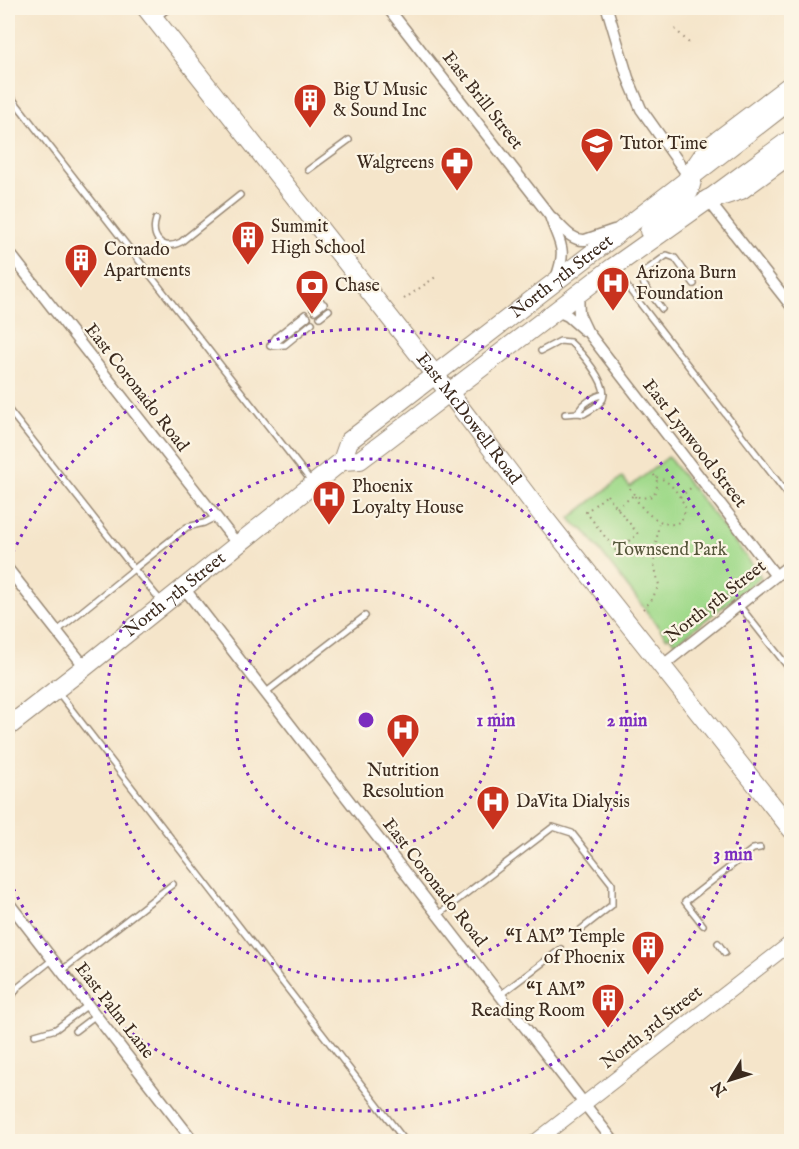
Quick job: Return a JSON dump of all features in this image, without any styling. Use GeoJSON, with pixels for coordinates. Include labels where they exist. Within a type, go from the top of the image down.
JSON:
{"type":"FeatureCollection","features":[{"type":"Feature","properties":{"kind":"highway"},"geometry":{"type":"LineString","coordinates":[[689,177],[709,148],[792,85]]}},
{"type":"Feature","properties":{"kind":"highway"},"geometry":{"type":"LineString","coordinates":[[708,200],[741,189],[792,152]]}},
{"type":"Feature","properties":{"kind":"main road","name":"East McDowell Road"},"geometry":{"type":"LineString","coordinates":[[155,11],[535,506],[792,830]]}},
{"type":"Feature","properties":{"kind":"main road","name":"North 7th Street"},"geometry":{"type":"LineString","coordinates":[[8,727],[85,668],[342,461],[349,441],[792,99]]}},
{"type":"Feature","properties":{"kind":"main road","name":"North 7th Street"},"geometry":{"type":"LineString","coordinates":[[342,461],[360,460],[450,394],[612,268],[792,138]]}},
{"type":"Feature","properties":{"kind":"main road"},"geometry":{"type":"LineString","coordinates":[[646,243],[650,228],[689,192],[692,181],[689,177]]}},
{"type":"Feature","properties":{"kind":"street","name":"East Brill Street"},"geometry":{"type":"LineString","coordinates":[[388,8],[550,216],[570,236],[581,241],[626,226]]}},
{"type":"Feature","properties":{"kind":"street"},"geometry":{"type":"LineString","coordinates":[[607,8],[628,78],[641,109],[689,177]]}},
{"type":"Feature","properties":{"kind":"street"},"geometry":{"type":"LineString","coordinates":[[708,200],[792,307]]}},
{"type":"Feature","properties":{"kind":"street","name":"East Brill Street"},"geometry":{"type":"LineString","coordinates":[[550,216],[554,230],[561,240],[563,252],[555,281]]}},
{"type":"Feature","properties":{"kind":"street","name":"East Coronado Road"},"geometry":{"type":"LineString","coordinates":[[8,251],[238,544]]}},
{"type":"Feature","properties":{"kind":"street","name":"East Lynwood Street"},"geometry":{"type":"LineString","coordinates":[[578,294],[578,309],[587,332],[776,576]]}},
{"type":"Feature","properties":{"kind":"street","name":"East Lynwood Street"},"geometry":{"type":"LineString","coordinates":[[557,311],[568,316],[587,332]]}},
{"type":"Feature","properties":{"kind":"street","name":"North 5th Street"},"geometry":{"type":"LineString","coordinates":[[662,666],[792,563]]}},
{"type":"Feature","properties":{"kind":"street"},"geometry":{"type":"LineString","coordinates":[[8,569],[85,668]]}},
{"type":"Feature","properties":{"kind":"street","name":"East Coronado Road"},"geometry":{"type":"LineString","coordinates":[[184,588],[614,1142]]}},
{"type":"Feature","properties":{"kind":"street","name":"East Palm Lane"},"geometry":{"type":"LineString","coordinates":[[10,909],[194,1142]]}},
{"type":"Feature","properties":{"kind":"street","name":"North 3rd Street"},"geometry":{"type":"LineString","coordinates":[[535,1142],[792,942]]}},
{"type":"Feature","properties":{"kind":"lane"},"geometry":{"type":"LineString","coordinates":[[8,93],[314,484]]}},
{"type":"Feature","properties":{"kind":"lane"},"geometry":{"type":"LineString","coordinates":[[308,170],[349,140]]}},
{"type":"Feature","properties":{"kind":"lane"},"geometry":{"type":"LineString","coordinates":[[156,219],[154,227],[156,237],[164,245],[172,247],[240,195]]}},
{"type":"Feature","properties":{"kind":"lane"},"geometry":{"type":"LineString","coordinates":[[662,309],[644,285],[641,274],[667,255],[671,255],[694,284]]}},
{"type":"Feature","properties":{"kind":"lane"},"geometry":{"type":"LineString","coordinates":[[612,268],[792,500]]}},
{"type":"Feature","properties":{"kind":"lane"},"geometry":{"type":"LineString","coordinates":[[314,309],[322,302]]}},
{"type":"Feature","properties":{"kind":"lane"},"geometry":{"type":"LineString","coordinates":[[320,317],[329,310]]}},
{"type":"Feature","properties":{"kind":"lane"},"geometry":{"type":"LineString","coordinates":[[306,316],[270,346],[285,345],[312,323]]}},
{"type":"Feature","properties":{"kind":"lane"},"geometry":{"type":"LineString","coordinates":[[199,337],[205,333]]}},
{"type":"Feature","properties":{"kind":"lane"},"geometry":{"type":"LineString","coordinates":[[542,351],[560,341],[570,342],[602,382],[604,394],[597,395],[580,408],[578,413],[565,414]]}},
{"type":"Feature","properties":{"kind":"lane"},"geometry":{"type":"LineString","coordinates":[[8,409],[164,604]]}},
{"type":"Feature","properties":{"kind":"lane"},"geometry":{"type":"LineString","coordinates":[[56,632],[187,527],[216,517]]}},
{"type":"Feature","properties":{"kind":"lane"},"geometry":{"type":"LineString","coordinates":[[739,605],[792,672]]}},
{"type":"Feature","properties":{"kind":"lane"},"geometry":{"type":"LineString","coordinates":[[265,693],[365,616]]}},
{"type":"Feature","properties":{"kind":"lane"},"geometry":{"type":"LineString","coordinates":[[56,690],[406,1142]]}},
{"type":"Feature","properties":{"kind":"lane"},"geometry":{"type":"LineString","coordinates":[[438,915],[553,826],[572,833],[612,884],[612,905],[579,931]]}},
{"type":"Feature","properties":{"kind":"lane"},"geometry":{"type":"LineString","coordinates":[[703,925],[685,902],[753,849],[760,848]]}},
{"type":"Feature","properties":{"kind":"lane"},"geometry":{"type":"LineString","coordinates":[[61,971],[173,884]]}},
{"type":"Feature","properties":{"kind":"lane"},"geometry":{"type":"LineString","coordinates":[[718,943],[725,953]]}},
{"type":"Feature","properties":{"kind":"lane"},"geometry":{"type":"LineString","coordinates":[[500,995],[561,949]]}},
{"type":"Feature","properties":{"kind":"lane"},"geometry":{"type":"LineString","coordinates":[[10,1000],[17,988],[52,960]]}},
{"type":"Feature","properties":{"kind":"lane"},"geometry":{"type":"LineString","coordinates":[[35,1035],[56,1029],[88,1005]]}},
{"type":"Feature","properties":{"kind":"lane"},"geometry":{"type":"LineString","coordinates":[[75,1031],[96,1015]]}},
{"type":"Feature","properties":{"kind":"path"},"geometry":{"type":"LineString","coordinates":[[675,29],[689,43]]}},
{"type":"Feature","properties":{"kind":"path"},"geometry":{"type":"LineString","coordinates":[[404,299],[437,276]]}},
{"type":"Feature","properties":{"kind":"path"},"geometry":{"type":"LineString","coordinates":[[630,488],[641,507],[660,520],[670,525],[683,519],[685,506],[680,496],[669,483],[651,472]]}},
{"type":"Feature","properties":{"kind":"path"},"geometry":{"type":"LineString","coordinates":[[635,495],[642,498],[652,496],[657,486],[656,477]]}},
{"type":"Feature","properties":{"kind":"path"},"geometry":{"type":"LineString","coordinates":[[680,496],[693,486]]}},
{"type":"Feature","properties":{"kind":"path"},"geometry":{"type":"LineString","coordinates":[[626,493],[627,500]]}},
{"type":"Feature","properties":{"kind":"path"},"geometry":{"type":"LineString","coordinates":[[607,495],[617,508],[638,534],[616,551],[586,512],[607,495]]}},
{"type":"Feature","properties":{"kind":"path"},"geometry":{"type":"LineString","coordinates":[[617,508],[635,495]]}},
{"type":"Feature","properties":{"kind":"path"},"geometry":{"type":"LineString","coordinates":[[643,609],[651,601],[659,585],[654,564],[660,520]]}},
{"type":"Feature","properties":{"kind":"green space","name":"Townsend Park"},"geometry":{"type":"Polygon","coordinates":[[[668,457],[756,569],[667,638],[584,530],[577,527],[570,518],[622,477],[630,487],[668,457]]]}},
{"type":"Feature","properties":{"kind":"green space"},"geometry":{"type":"Polygon","coordinates":[[[757,571],[761,577],[676,643],[671,638],[757,571]]]}},
{"type":"Feature","properties":{"kind":"place","name":"Big U Music & Sound Inc"},"geometry":{"type":"Point","coordinates":[310,129]}},
{"type":"Feature","properties":{"kind":"place","name":"Tutor Time"},"geometry":{"type":"Point","coordinates":[597,173]}},
{"type":"Feature","properties":{"kind":"place","name":"Walgreens"},"geometry":{"type":"Point","coordinates":[457,192]}},
{"type":"Feature","properties":{"kind":"place","name":"Summit High School"},"geometry":{"type":"Point","coordinates":[248,266]}},
{"type":"Feature","properties":{"kind":"place","name":"Cornado Apartments"},"geometry":{"type":"Point","coordinates":[81,289]}},
{"type":"Feature","properties":{"kind":"place","name":"Arizona Burn Foundation"},"geometry":{"type":"Point","coordinates":[613,312]}},
{"type":"Feature","properties":{"kind":"place","name":"Chase"},"geometry":{"type":"Point","coordinates":[312,315]}},
{"type":"Feature","properties":{"kind":"place","name":"Phoenix Loyalty House"},"geometry":{"type":"Point","coordinates":[329,526]}},
{"type":"Feature","properties":{"kind":"place","name":"Nutrition Resolution"},"geometry":{"type":"Point","coordinates":[403,759]}},
{"type":"Feature","properties":{"kind":"place","name":"DaVita Dialysis"},"geometry":{"type":"Point","coordinates":[493,831]}},
{"type":"Feature","properties":{"kind":"place","name":"“I AM” Temple of Phoenix"},"geometry":{"type":"Point","coordinates":[648,976]}},
{"type":"Feature","properties":{"kind":"place","name":"“I AM” Reading Room"},"geometry":{"type":"Point","coordinates":[608,1029]}}]}
